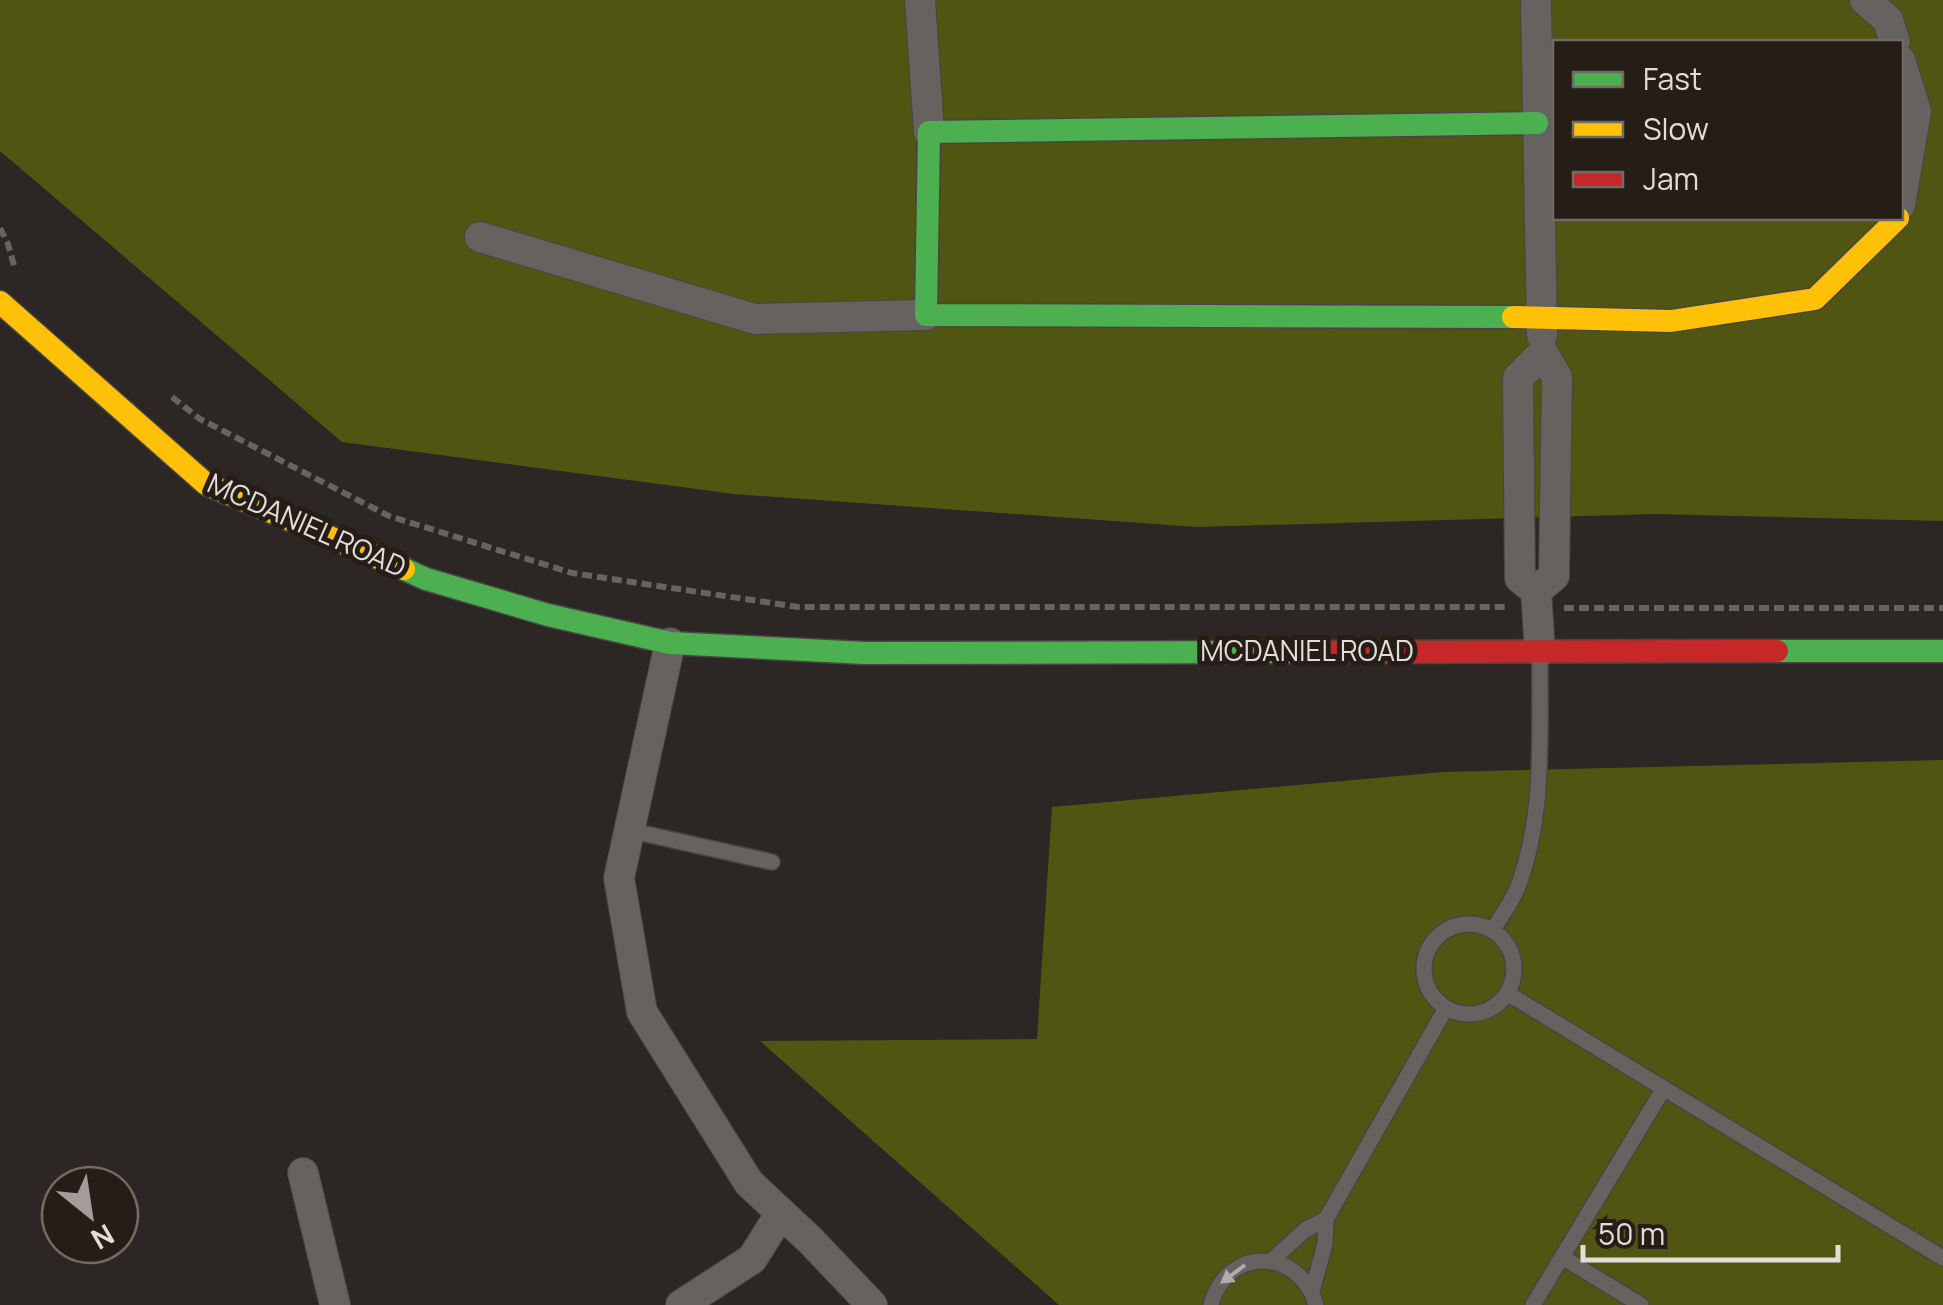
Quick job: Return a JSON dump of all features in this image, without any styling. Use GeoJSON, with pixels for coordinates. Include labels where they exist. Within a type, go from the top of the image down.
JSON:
{"type":"FeatureCollection","features":[{"type":"Feature","properties":{"kind":"main road"},"geometry":{"type":"LineString","coordinates":[[1537,122],[929,132],[926,316],[1171,314],[1671,321],[1815,299],[1896,220]]}},
{"type":"Feature","properties":{"kind":"main road","name":"MCDANIEL ROAD"},"geometry":{"type":"LineString","coordinates":[[0,302],[206,484],[426,579],[548,615],[670,643],[865,653],[1943,650]]}},
{"type":"Feature","properties":{"kind":"street"},"geometry":{"type":"LineString","coordinates":[[920,0],[929,132]]}},
{"type":"Feature","properties":{"kind":"street"},"geometry":{"type":"LineString","coordinates":[[1536,0],[1543,353],[1557,377],[1554,576],[1536,600],[1540,651]]}},
{"type":"Feature","properties":{"kind":"street"},"geometry":{"type":"LineString","coordinates":[[1865,0],[1888,20],[1894,40]]}},
{"type":"Feature","properties":{"kind":"street"},"geometry":{"type":"LineString","coordinates":[[1903,70],[1916,111],[1903,187]]}},
{"type":"Feature","properties":{"kind":"street"},"geometry":{"type":"LineString","coordinates":[[480,237],[756,319],[926,316]]}},
{"type":"Feature","properties":{"kind":"street"},"geometry":{"type":"LineString","coordinates":[[670,643],[619,878],[642,1012],[750,1183],[872,1305]]}},
{"type":"Feature","properties":{"kind":"street"},"geometry":{"type":"LineString","coordinates":[[303,1173],[335,1305]]}},
{"type":"Feature","properties":{"kind":"street"},"geometry":{"type":"LineString","coordinates":[[681,1305],[752,1259],[781,1213]]}},
{"type":"Feature","properties":{"kind":"lane"},"geometry":{"type":"LineString","coordinates":[[1493,930],[1515,893],[1537,812],[1540,651]]}},
{"type":"Feature","properties":{"kind":"lane"},"geometry":{"type":"LineString","coordinates":[[628,830],[772,862]]}},
{"type":"Feature","properties":{"kind":"lane"},"geometry":{"type":"LineString","coordinates":[[1473,924],[1493,930],[1510,949],[1514,964],[1508,993],[1484,1012],[1468,1014],[1446,1008],[1432,995],[1426,982],[1426,954],[1444,932],[1458,926],[1473,924]]}},
{"type":"Feature","properties":{"kind":"lane"},"geometry":{"type":"LineString","coordinates":[[1508,993],[1943,1258]]}},
{"type":"Feature","properties":{"kind":"lane"},"geometry":{"type":"LineString","coordinates":[[1314,1298],[1326,1218],[1446,1008]]}},
{"type":"Feature","properties":{"kind":"lane"},"geometry":{"type":"LineString","coordinates":[[1533,1305],[1664,1088]]}},
{"type":"Feature","properties":{"kind":"lane"},"geometry":{"type":"LineString","coordinates":[[1272,1261],[1306,1230],[1326,1218]]}},
{"type":"Feature","properties":{"kind":"lane"},"geometry":{"type":"LineString","coordinates":[[1562,1257],[1641,1305]]}},
{"type":"Feature","properties":{"kind":"lane"},"geometry":{"type":"LineString","coordinates":[[1211,1305],[1224,1278],[1254,1261],[1288,1266],[1302,1277],[1314,1298]]}},
{"type":"Feature","properties":{"kind":"path"},"geometry":{"type":"LineString","coordinates":[[0,228],[15,270]]}},
{"type":"Feature","properties":{"kind":"path"},"geometry":{"type":"LineString","coordinates":[[158,386],[200,419],[389,516],[572,573],[798,607],[1536,600],[1943,608]]}},
{"type":"Feature","properties":{"kind":"green space"},"geometry":{"type":"Polygon","coordinates":[[[0,0],[1943,0],[1943,521],[1655,514],[1197,527],[734,494],[342,442],[0,151],[0,0]]]}},
{"type":"Feature","properties":{"kind":"green space"},"geometry":{"type":"Polygon","coordinates":[[[1943,760],[1943,1305],[1059,1305],[760,1041],[1037,1039],[1052,807],[1443,772],[1943,760]]]}},
{"type":"Feature","properties":{"kind":"traffic: fast"},"geometry":{"type":"LineString","coordinates":[[1513,317],[926,315],[929,132],[1537,123]]}},
{"type":"Feature","properties":{"kind":"traffic: fast"},"geometry":{"type":"LineString","coordinates":[[404,569],[548,615],[670,643],[865,653],[1313,652]]}},
{"type":"Feature","properties":{"kind":"traffic: fast"},"geometry":{"type":"LineString","coordinates":[[1777,651],[1943,651]]}},
{"type":"Feature","properties":{"kind":"traffic: slow"},"geometry":{"type":"LineString","coordinates":[[1513,317],[1671,321],[1815,299],[1896,220]]}},
{"type":"Feature","properties":{"kind":"traffic: slow"},"geometry":{"type":"LineString","coordinates":[[0,302],[206,484],[404,569]]}},
{"type":"Feature","properties":{"kind":"traffic: jam"},"geometry":{"type":"LineString","coordinates":[[1313,652],[1777,651]]}}]}
